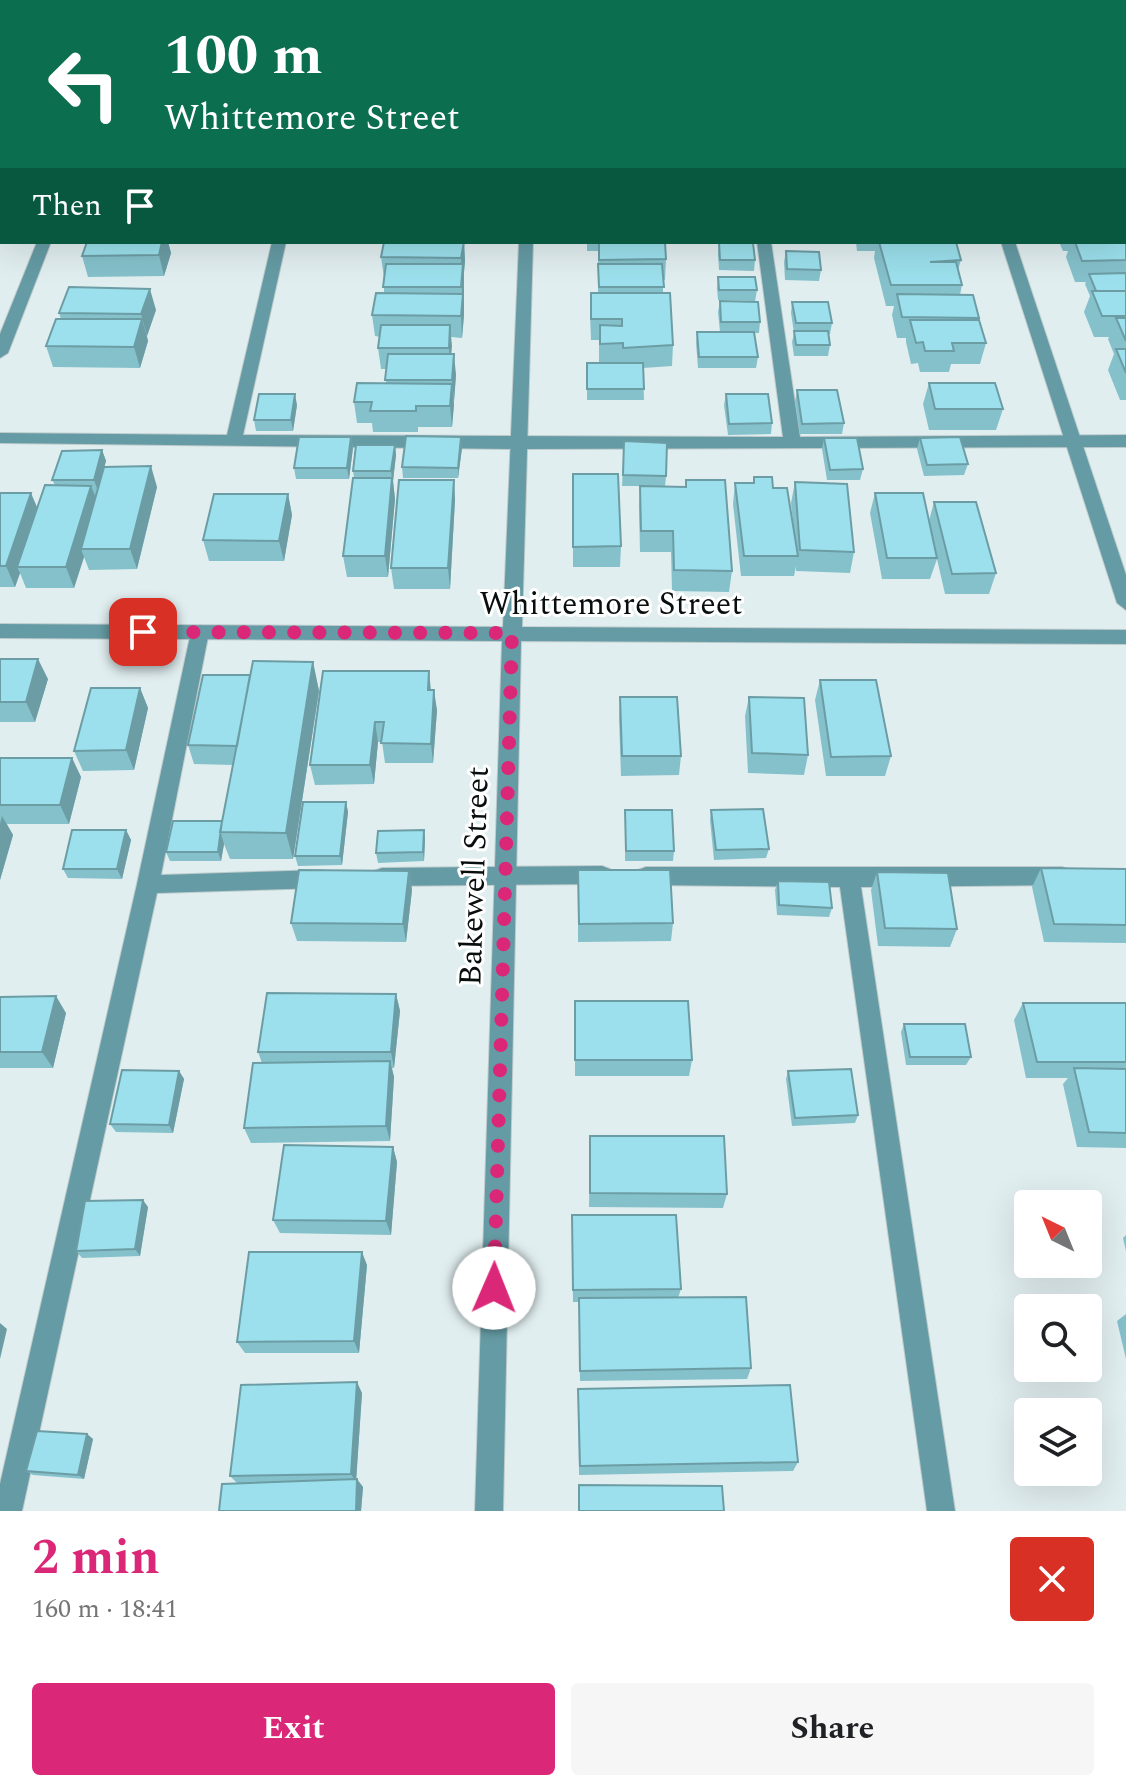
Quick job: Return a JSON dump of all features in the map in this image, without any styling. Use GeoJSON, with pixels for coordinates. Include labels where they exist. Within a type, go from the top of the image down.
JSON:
{"type":"FeatureCollection","features":[{"type":"Feature","properties":{"kind":"street"},"geometry":{"type":"LineString","coordinates":[[0,353],[43,244]]}},
{"type":"Feature","properties":{"kind":"street"},"geometry":{"type":"LineString","coordinates":[[234,440],[279,244]]}},
{"type":"Feature","properties":{"kind":"street","name":"Bakewell Street"},"geometry":{"type":"LineString","coordinates":[[489,1511],[512,633],[526,244]]}},
{"type":"Feature","properties":{"kind":"street"},"geometry":{"type":"LineString","coordinates":[[764,244],[792,442]]}},
{"type":"Feature","properties":{"kind":"street"},"geometry":{"type":"LineString","coordinates":[[1009,244],[1126,603]]}},
{"type":"Feature","properties":{"kind":"street"},"geometry":{"type":"LineString","coordinates":[[0,438],[519,443],[1126,441]]}},
{"type":"Feature","properties":{"kind":"street","name":"Whittemore Street"},"geometry":{"type":"LineString","coordinates":[[0,631],[1126,637]]}},
{"type":"Feature","properties":{"kind":"street"},"geometry":{"type":"LineString","coordinates":[[8,1511],[148,884],[200,632]]}},
{"type":"Feature","properties":{"kind":"street"},"geometry":{"type":"LineString","coordinates":[[148,884],[505,874],[849,878],[1080,876]]}},
{"type":"Feature","properties":{"kind":"street"},"geometry":{"type":"LineString","coordinates":[[849,878],[941,1511]]}},
{"type":"Feature","properties":{"kind":"building"},"geometry":{"type":"Polygon","coordinates":[[[86,244],[162,244],[159,255],[82,256],[86,244]]]}},
{"type":"Feature","properties":{"kind":"building"},"geometry":{"type":"Polygon","coordinates":[[[384,244],[464,244],[461,258],[381,257],[384,244]]]}},
{"type":"Feature","properties":{"kind":"building"},"geometry":{"type":"Polygon","coordinates":[[[599,244],[665,244],[666,259],[599,260],[599,244]]]}},
{"type":"Feature","properties":{"kind":"building"},"geometry":{"type":"Polygon","coordinates":[[[719,244],[753,244],[755,260],[720,260],[719,244]]]}},
{"type":"Feature","properties":{"kind":"building"},"geometry":{"type":"Polygon","coordinates":[[[880,244],[957,244],[961,260],[930,262],[956,262],[962,285],[891,285],[880,244]]]}},
{"type":"Feature","properties":{"kind":"building"},"geometry":{"type":"Polygon","coordinates":[[[1076,244],[1126,244],[1126,260],[1082,261],[1076,244]]]}},
{"type":"Feature","properties":{"kind":"building"},"geometry":{"type":"Polygon","coordinates":[[[786,251],[819,252],[821,270],[787,269],[786,251]]]}},
{"type":"Feature","properties":{"kind":"building"},"geometry":{"type":"Polygon","coordinates":[[[386,264],[463,264],[461,287],[383,287],[386,264]]]}},
{"type":"Feature","properties":{"kind":"building"},"geometry":{"type":"Polygon","coordinates":[[[598,264],[662,264],[664,287],[599,287],[598,264]]]}},
{"type":"Feature","properties":{"kind":"building"},"geometry":{"type":"Polygon","coordinates":[[[1126,273],[1126,291],[1096,291],[1089,274],[1126,273]]]}},
{"type":"Feature","properties":{"kind":"building"},"geometry":{"type":"Polygon","coordinates":[[[718,277],[755,277],[757,290],[719,290],[718,277]]]}},
{"type":"Feature","properties":{"kind":"building"},"geometry":{"type":"Polygon","coordinates":[[[69,287],[150,289],[141,314],[59,313],[69,287]]]}},
{"type":"Feature","properties":{"kind":"building"},"geometry":{"type":"Polygon","coordinates":[[[1092,291],[1126,291],[1126,316],[1102,316],[1092,291]]]}},
{"type":"Feature","properties":{"kind":"building"},"geometry":{"type":"Polygon","coordinates":[[[376,293],[463,294],[461,316],[372,315],[376,293]]]}},
{"type":"Feature","properties":{"kind":"building"},"geometry":{"type":"Polygon","coordinates":[[[591,293],[670,293],[673,345],[623,348],[623,343],[600,344],[600,325],[622,326],[622,319],[591,319],[591,293]]]}},
{"type":"Feature","properties":{"kind":"building"},"geometry":{"type":"Polygon","coordinates":[[[897,294],[973,295],[979,318],[902,317],[897,294]]]}},
{"type":"Feature","properties":{"kind":"building"},"geometry":{"type":"Polygon","coordinates":[[[720,301],[758,302],[760,322],[721,322],[720,301]]]}},
{"type":"Feature","properties":{"kind":"building"},"geometry":{"type":"Polygon","coordinates":[[[792,302],[828,302],[832,323],[796,323],[792,302]]]}},
{"type":"Feature","properties":{"kind":"building"},"geometry":{"type":"Polygon","coordinates":[[[1116,318],[1126,318],[1126,341],[1116,318]]]}},
{"type":"Feature","properties":{"kind":"building"},"geometry":{"type":"Polygon","coordinates":[[[56,319],[142,319],[134,347],[46,346],[56,319]]]}},
{"type":"Feature","properties":{"kind":"building"},"geometry":{"type":"Polygon","coordinates":[[[910,320],[979,320],[986,343],[952,343],[954,351],[925,351],[923,342],[916,343],[910,320]]]}},
{"type":"Feature","properties":{"kind":"building"},"geometry":{"type":"Polygon","coordinates":[[[381,325],[450,325],[449,348],[378,348],[381,325]]]}},
{"type":"Feature","properties":{"kind":"building"},"geometry":{"type":"Polygon","coordinates":[[[794,331],[828,331],[830,345],[796,345],[794,331]]]}},
{"type":"Feature","properties":{"kind":"building"},"geometry":{"type":"Polygon","coordinates":[[[697,332],[754,332],[758,357],[699,357],[697,332]]]}},
{"type":"Feature","properties":{"kind":"building"},"geometry":{"type":"Polygon","coordinates":[[[1116,349],[1126,349],[1126,373],[1116,349]]]}},
{"type":"Feature","properties":{"kind":"building"},"geometry":{"type":"Polygon","coordinates":[[[388,354],[454,354],[452,380],[385,380],[388,354]]]}},
{"type":"Feature","properties":{"kind":"building"},"geometry":{"type":"Polygon","coordinates":[[[587,363],[643,363],[644,389],[587,389],[587,363]]]}},
{"type":"Feature","properties":{"kind":"building"},"geometry":{"type":"Polygon","coordinates":[[[357,383],[452,384],[450,406],[416,406],[416,411],[370,411],[372,402],[354,402],[357,383]]]}},
{"type":"Feature","properties":{"kind":"building"},"geometry":{"type":"Polygon","coordinates":[[[929,383],[995,383],[1003,409],[935,409],[929,383]]]}},
{"type":"Feature","properties":{"kind":"building"},"geometry":{"type":"Polygon","coordinates":[[[797,390],[837,390],[844,423],[802,424],[797,390]]]}},
{"type":"Feature","properties":{"kind":"building"},"geometry":{"type":"Polygon","coordinates":[[[259,394],[295,394],[291,420],[254,420],[259,394]]]}},
{"type":"Feature","properties":{"kind":"building"},"geometry":{"type":"Polygon","coordinates":[[[726,394],[768,394],[772,423],[729,424],[726,394]]]}},
{"type":"Feature","properties":{"kind":"building"},"geometry":{"type":"Polygon","coordinates":[[[406,436],[461,437],[458,468],[402,467],[406,436]]]}},
{"type":"Feature","properties":{"kind":"building"},"geometry":{"type":"Polygon","coordinates":[[[299,437],[351,437],[347,468],[294,468],[299,437]]]}},
{"type":"Feature","properties":{"kind":"building"},"geometry":{"type":"Polygon","coordinates":[[[960,437],[968,464],[927,465],[920,438],[960,437]]]}},
{"type":"Feature","properties":{"kind":"building"},"geometry":{"type":"Polygon","coordinates":[[[824,438],[857,438],[863,469],[830,470],[824,438]]]}},
{"type":"Feature","properties":{"kind":"building"},"geometry":{"type":"Polygon","coordinates":[[[624,441],[667,443],[666,476],[623,475],[624,441]]]}},
{"type":"Feature","properties":{"kind":"building"},"geometry":{"type":"Polygon","coordinates":[[[356,445],[395,445],[391,471],[353,471],[356,445]]]}},
{"type":"Feature","properties":{"kind":"building"},"geometry":{"type":"Polygon","coordinates":[[[102,450],[94,480],[52,480],[62,451],[102,450]]]}},
{"type":"Feature","properties":{"kind":"building"},"geometry":{"type":"Polygon","coordinates":[[[151,466],[130,549],[81,549],[104,467],[151,466]]]}},
{"type":"Feature","properties":{"kind":"building"},"geometry":{"type":"Polygon","coordinates":[[[573,474],[618,474],[621,546],[573,547],[573,474]]]}},
{"type":"Feature","properties":{"kind":"building"},"geometry":{"type":"Polygon","coordinates":[[[754,477],[772,477],[773,488],[787,488],[798,556],[744,556],[735,483],[754,483],[754,477]]]}},
{"type":"Feature","properties":{"kind":"building"},"geometry":{"type":"Polygon","coordinates":[[[353,478],[392,478],[385,556],[343,556],[353,478]]]}},
{"type":"Feature","properties":{"kind":"building"},"geometry":{"type":"Polygon","coordinates":[[[399,480],[454,480],[448,568],[391,568],[399,480]]]}},
{"type":"Feature","properties":{"kind":"building"},"geometry":{"type":"Polygon","coordinates":[[[686,480],[725,480],[732,571],[674,570],[673,531],[641,531],[640,486],[686,487],[686,480]]]}},
{"type":"Feature","properties":{"kind":"building"},"geometry":{"type":"Polygon","coordinates":[[[795,482],[847,484],[854,552],[800,550],[795,482]]]}},
{"type":"Feature","properties":{"kind":"building"},"geometry":{"type":"Polygon","coordinates":[[[45,485],[91,486],[66,567],[17,567],[45,485]]]}},
{"type":"Feature","properties":{"kind":"building"},"geometry":{"type":"Polygon","coordinates":[[[0,493],[31,493],[6,566],[0,566],[0,493]]]}},
{"type":"Feature","properties":{"kind":"building"},"geometry":{"type":"Polygon","coordinates":[[[875,493],[923,493],[937,558],[887,558],[875,493]]]}},
{"type":"Feature","properties":{"kind":"building"},"geometry":{"type":"Polygon","coordinates":[[[214,494],[288,494],[279,541],[203,540],[214,494]]]}},
{"type":"Feature","properties":{"kind":"building"},"geometry":{"type":"Polygon","coordinates":[[[934,502],[976,502],[996,573],[952,574],[934,502]]]}},
{"type":"Feature","properties":{"kind":"building"},"geometry":{"type":"Polygon","coordinates":[[[0,659],[38,659],[26,702],[0,702],[0,659]]]}},
{"type":"Feature","properties":{"kind":"building"},"geometry":{"type":"Polygon","coordinates":[[[253,661],[313,662],[286,833],[220,832],[253,661]]]}},
{"type":"Feature","properties":{"kind":"building"},"geometry":{"type":"Polygon","coordinates":[[[323,671],[429,671],[428,690],[434,690],[431,744],[381,743],[384,722],[375,722],[370,765],[310,765],[323,671]]]}},
{"type":"Feature","properties":{"kind":"building"},"geometry":{"type":"Polygon","coordinates":[[[203,675],[250,675],[237,746],[188,745],[203,675]]]}},
{"type":"Feature","properties":{"kind":"building"},"geometry":{"type":"Polygon","coordinates":[[[820,680],[876,680],[891,756],[831,757],[820,680]]]}},
{"type":"Feature","properties":{"kind":"building"},"geometry":{"type":"Polygon","coordinates":[[[91,688],[140,688],[126,750],[74,751],[91,688]]]}},
{"type":"Feature","properties":{"kind":"building"},"geometry":{"type":"Polygon","coordinates":[[[620,697],[677,697],[681,756],[622,756],[620,697]]]}},
{"type":"Feature","properties":{"kind":"building"},"geometry":{"type":"Polygon","coordinates":[[[749,697],[804,698],[808,755],[752,753],[749,697]]]}},
{"type":"Feature","properties":{"kind":"building"},"geometry":{"type":"Polygon","coordinates":[[[0,758],[72,758],[60,805],[0,805],[0,758]]]}},
{"type":"Feature","properties":{"kind":"building"},"geometry":{"type":"Polygon","coordinates":[[[303,802],[346,802],[340,856],[295,856],[303,802]]]}},
{"type":"Feature","properties":{"kind":"building"},"geometry":{"type":"Polygon","coordinates":[[[763,809],[769,849],[716,850],[711,810],[763,809]]]}},
{"type":"Feature","properties":{"kind":"building"},"geometry":{"type":"Polygon","coordinates":[[[625,810],[672,810],[674,851],[626,851],[625,810]]]}},
{"type":"Feature","properties":{"kind":"building"},"geometry":{"type":"Polygon","coordinates":[[[173,821],[222,821],[218,852],[166,852],[173,821]]]}},
{"type":"Feature","properties":{"kind":"building"},"geometry":{"type":"Polygon","coordinates":[[[72,830],[126,830],[117,869],[63,869],[72,830]]]}},
{"type":"Feature","properties":{"kind":"building"},"geometry":{"type":"Polygon","coordinates":[[[424,830],[423,852],[376,853],[378,831],[424,830]]]}},
{"type":"Feature","properties":{"kind":"building"},"geometry":{"type":"Polygon","coordinates":[[[1041,868],[1126,869],[1126,925],[1054,924],[1041,868]]]}},
{"type":"Feature","properties":{"kind":"building"},"geometry":{"type":"Polygon","coordinates":[[[299,870],[409,871],[403,924],[291,923],[299,870]]]}},
{"type":"Feature","properties":{"kind":"building"},"geometry":{"type":"Polygon","coordinates":[[[578,870],[670,870],[673,923],[579,924],[578,870]]]}},
{"type":"Feature","properties":{"kind":"building"},"geometry":{"type":"Polygon","coordinates":[[[877,872],[948,873],[957,929],[885,928],[877,872]]]}},
{"type":"Feature","properties":{"kind":"building"},"geometry":{"type":"Polygon","coordinates":[[[778,881],[829,882],[832,908],[779,905],[778,881]]]}},
{"type":"Feature","properties":{"kind":"building"},"geometry":{"type":"Polygon","coordinates":[[[267,993],[396,994],[391,1052],[258,1052],[267,993]]]}},
{"type":"Feature","properties":{"kind":"building"},"geometry":{"type":"Polygon","coordinates":[[[56,996],[42,1052],[0,1052],[0,997],[56,996]]]}},
{"type":"Feature","properties":{"kind":"building"},"geometry":{"type":"Polygon","coordinates":[[[575,1001],[688,1001],[692,1060],[575,1060],[575,1001]]]}},
{"type":"Feature","properties":{"kind":"building"},"geometry":{"type":"Polygon","coordinates":[[[1023,1003],[1126,1003],[1126,1062],[1037,1062],[1023,1003]]]}},
{"type":"Feature","properties":{"kind":"building"},"geometry":{"type":"Polygon","coordinates":[[[904,1024],[965,1024],[971,1057],[910,1057],[904,1024]]]}},
{"type":"Feature","properties":{"kind":"building"},"geometry":{"type":"Polygon","coordinates":[[[390,1061],[386,1126],[244,1128],[253,1063],[390,1061]]]}},
{"type":"Feature","properties":{"kind":"building"},"geometry":{"type":"Polygon","coordinates":[[[1074,1068],[1126,1069],[1126,1133],[1089,1132],[1074,1068]]]}},
{"type":"Feature","properties":{"kind":"building"},"geometry":{"type":"Polygon","coordinates":[[[851,1069],[858,1115],[795,1118],[788,1071],[851,1069]]]}},
{"type":"Feature","properties":{"kind":"building"},"geometry":{"type":"Polygon","coordinates":[[[122,1070],[179,1071],[169,1125],[110,1124],[122,1070]]]}},
{"type":"Feature","properties":{"kind":"building"},"geometry":{"type":"Polygon","coordinates":[[[590,1136],[724,1136],[727,1194],[590,1193],[590,1136]]]}},
{"type":"Feature","properties":{"kind":"building"},"geometry":{"type":"Polygon","coordinates":[[[284,1145],[393,1147],[386,1221],[273,1220],[284,1145]]]}},
{"type":"Feature","properties":{"kind":"building"},"geometry":{"type":"Polygon","coordinates":[[[143,1200],[135,1249],[76,1251],[85,1201],[143,1200]]]}},
{"type":"Feature","properties":{"kind":"building"},"geometry":{"type":"Polygon","coordinates":[[[572,1215],[676,1215],[681,1289],[573,1290],[572,1215]]]}},
{"type":"Feature","properties":{"kind":"building"},"geometry":{"type":"Polygon","coordinates":[[[249,1252],[362,1252],[354,1341],[237,1342],[249,1252]]]}},
{"type":"Feature","properties":{"kind":"building"},"geometry":{"type":"Polygon","coordinates":[[[746,1297],[751,1368],[580,1371],[579,1298],[746,1297]]]}},
{"type":"Feature","properties":{"kind":"building"},"geometry":{"type":"Polygon","coordinates":[[[357,1382],[351,1474],[230,1476],[241,1385],[357,1382]]]}},
{"type":"Feature","properties":{"kind":"building"},"geometry":{"type":"Polygon","coordinates":[[[790,1385],[798,1462],[580,1466],[578,1389],[790,1385]]]}},
{"type":"Feature","properties":{"kind":"building"},"geometry":{"type":"Polygon","coordinates":[[[37,1431],[87,1434],[78,1475],[26,1471],[37,1431]]]}},
{"type":"Feature","properties":{"kind":"building"},"geometry":{"type":"Polygon","coordinates":[[[357,1479],[356,1511],[219,1511],[222,1484],[357,1479]]]}},
{"type":"Feature","properties":{"kind":"building"},"geometry":{"type":"Polygon","coordinates":[[[579,1485],[722,1486],[724,1511],[579,1511],[579,1485]]]}},
{"type":"Feature","properties":{"kind":"route"},"geometry":{"type":"LineString","coordinates":[[143,632],[512,633],[494,1288]]}}]}
